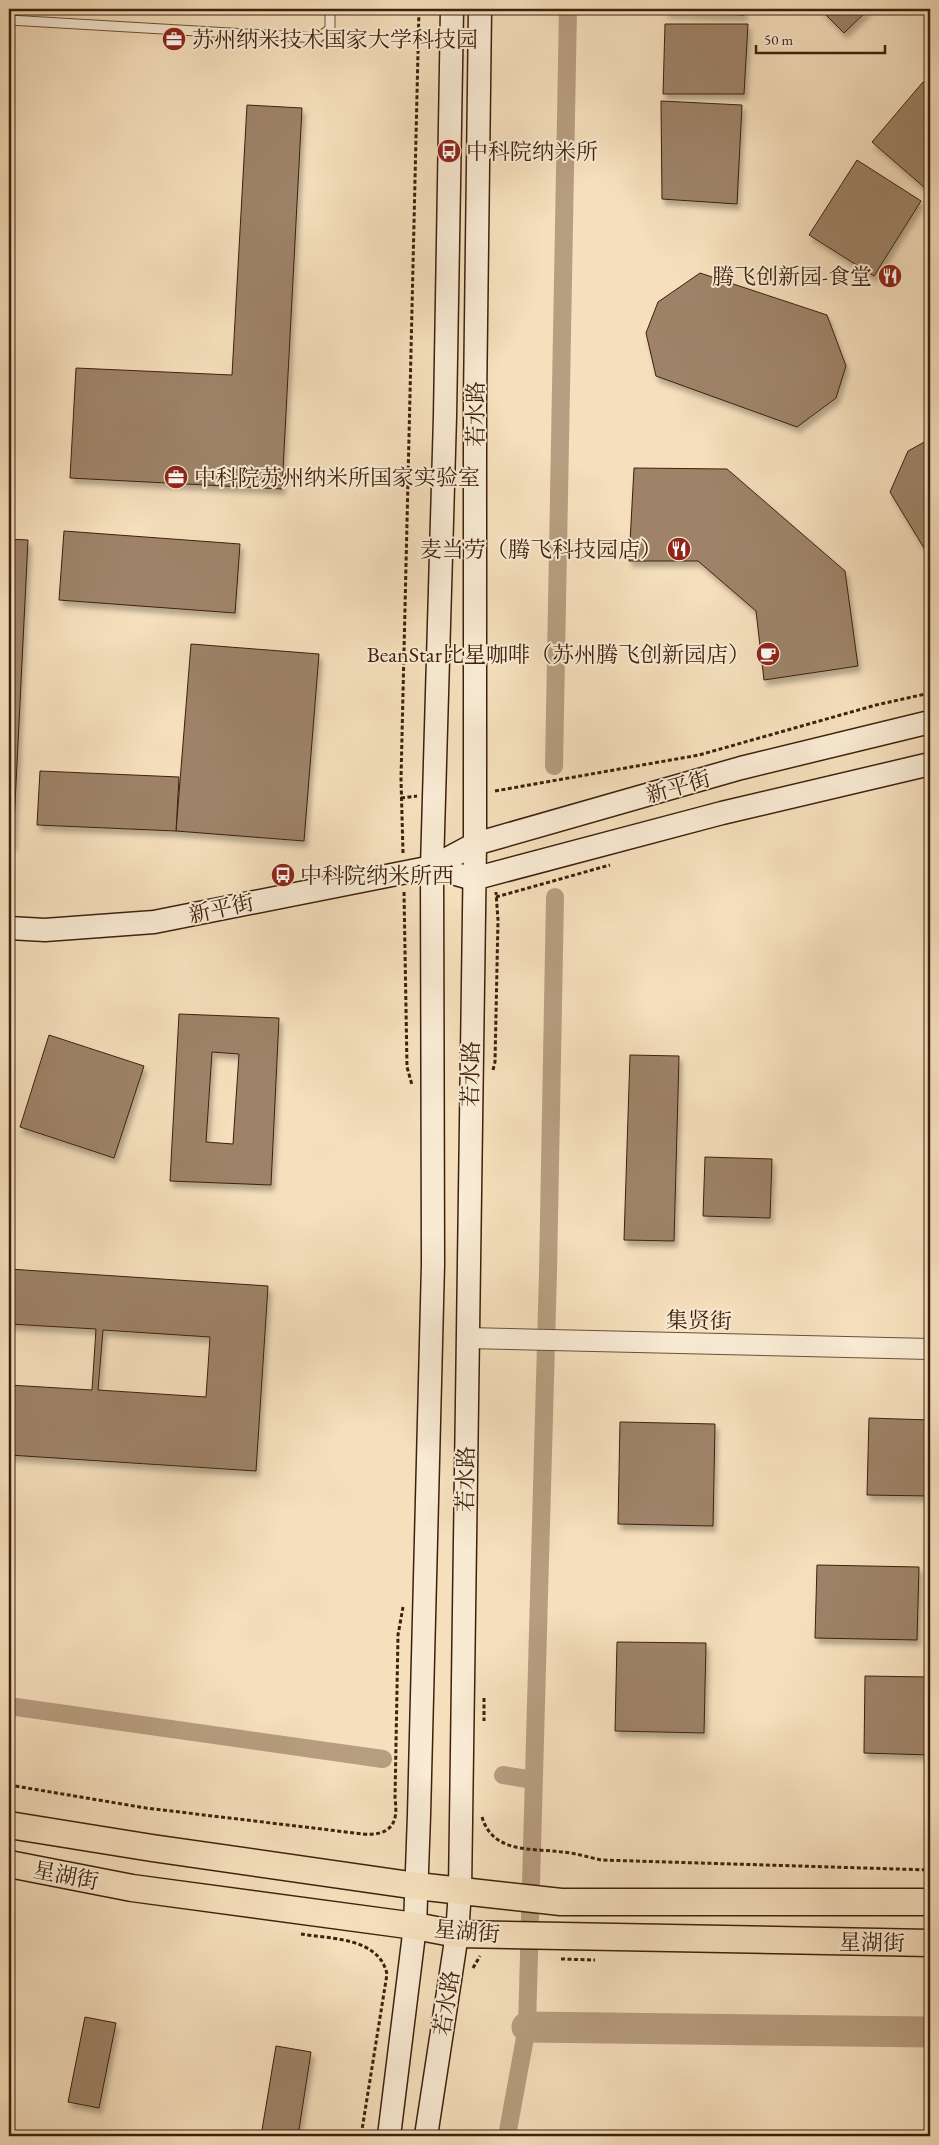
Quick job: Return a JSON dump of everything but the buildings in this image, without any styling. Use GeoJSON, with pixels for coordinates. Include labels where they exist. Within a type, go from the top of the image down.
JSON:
{"type":"FeatureCollection","features":[{"type":"Feature","properties":{"kind":"main road","name":"若水路"},"geometry":{"type":"LineString","coordinates":[[389,2136],[415,1926],[417,1886],[433,1264],[432,867],[445,406],[452,9]]}},
{"type":"Feature","properties":{"kind":"main road","name":"若水路"},"geometry":{"type":"LineString","coordinates":[[426,2136],[457,1934],[460,1891],[475,844],[475,401],[480,9]]}},
{"type":"Feature","properties":{"kind":"main road","name":"新平街"},"geometry":{"type":"LineString","coordinates":[[9,928],[45,930],[154,922],[432,867],[475,844],[741,768],[930,722]]}},
{"type":"Feature","properties":{"kind":"main road","name":"新平街"},"geometry":{"type":"LineString","coordinates":[[432,867],[473,879],[722,813],[930,764]]}},
{"type":"Feature","properties":{"kind":"main road","name":"星湖街"},"geometry":{"type":"LineString","coordinates":[[9,1825],[152,1848],[417,1886],[561,1902],[930,1902]]}},
{"type":"Feature","properties":{"kind":"main road","name":"星湖街"},"geometry":{"type":"LineString","coordinates":[[9,1864],[132,1888],[415,1926],[457,1934],[491,1944],[568,1936],[930,1943]]}},
{"type":"Feature","properties":{"kind":"street","name":"集贤街"},"geometry":{"type":"LineString","coordinates":[[467,1338],[930,1349]]}},
{"type":"Feature","properties":{"kind":"lane"},"geometry":{"type":"LineString","coordinates":[[9,20],[318,38],[330,29],[330,9]]}},
{"type":"Feature","properties":{"kind":"path"},"geometry":{"type":"LineString","coordinates":[[414,1093],[407,1067],[401,779],[419,9]]}},
{"type":"Feature","properties":{"kind":"path"},"geometry":{"type":"LineString","coordinates":[[493,791],[699,755],[876,705],[930,694]]}},
{"type":"Feature","properties":{"kind":"path"},"geometry":{"type":"LineString","coordinates":[[9,1785],[146,1808],[363,1834],[376,1835],[384,1832],[392,1825],[397,1814],[395,1799],[398,1635],[405,1597]]}},
{"type":"Feature","properties":{"kind":"path"},"geometry":{"type":"LineString","coordinates":[[480,1810],[484,1826],[494,1838],[509,1847],[564,1852],[601,1860],[930,1870]]}},
{"type":"Feature","properties":{"kind":"path"},"geometry":{"type":"LineString","coordinates":[[472,1971],[474,1964],[491,1944]]}},
{"type":"Feature","properties":{"kind":"path"},"geometry":{"type":"LineString","coordinates":[[361,2136],[387,1974]]}},
{"type":"Feature","properties":{"kind":"waterway"},"geometry":{"type":"LineString","coordinates":[[554,766],[568,9]]}},
{"type":"Feature","properties":{"kind":"waterway"},"geometry":{"type":"LineString","coordinates":[[507,2136],[527,2027],[548,1272],[555,897]]}},
{"type":"Feature","properties":{"kind":"waterway"},"geometry":{"type":"LineString","coordinates":[[9,1706],[383,1759]]}},
{"type":"Feature","properties":{"kind":"waterway"},"geometry":{"type":"LineString","coordinates":[[503,1775],[533,1780]]}},
{"type":"Feature","properties":{"kind":"waterway"},"geometry":{"type":"LineString","coordinates":[[527,2027],[930,2032]]}},
{"type":"Feature","properties":{"kind":"place","name":"苏州纳米技术国家大学科技园"},"geometry":{"type":"Point","coordinates":[174,39]}},
{"type":"Feature","properties":{"kind":"place","name":"中科院纳米所"},"geometry":{"type":"Point","coordinates":[449,151]}},
{"type":"Feature","properties":{"kind":"place","name":"腾飞创新园-食堂"},"geometry":{"type":"Point","coordinates":[890,276]}},
{"type":"Feature","properties":{"kind":"place","name":"中科院苏州纳米所国家实验室"},"geometry":{"type":"Point","coordinates":[176,477]}},
{"type":"Feature","properties":{"kind":"place","name":"麦当劳（腾飞科技园店）"},"geometry":{"type":"Point","coordinates":[679,549]}},
{"type":"Feature","properties":{"kind":"place","name":"BeanStar比星咖啡（苏州腾飞创新园店）"},"geometry":{"type":"Point","coordinates":[768,654]}},
{"type":"Feature","properties":{"kind":"place","name":"中科院纳米所西"},"geometry":{"type":"Point","coordinates":[283,875]}}]}
